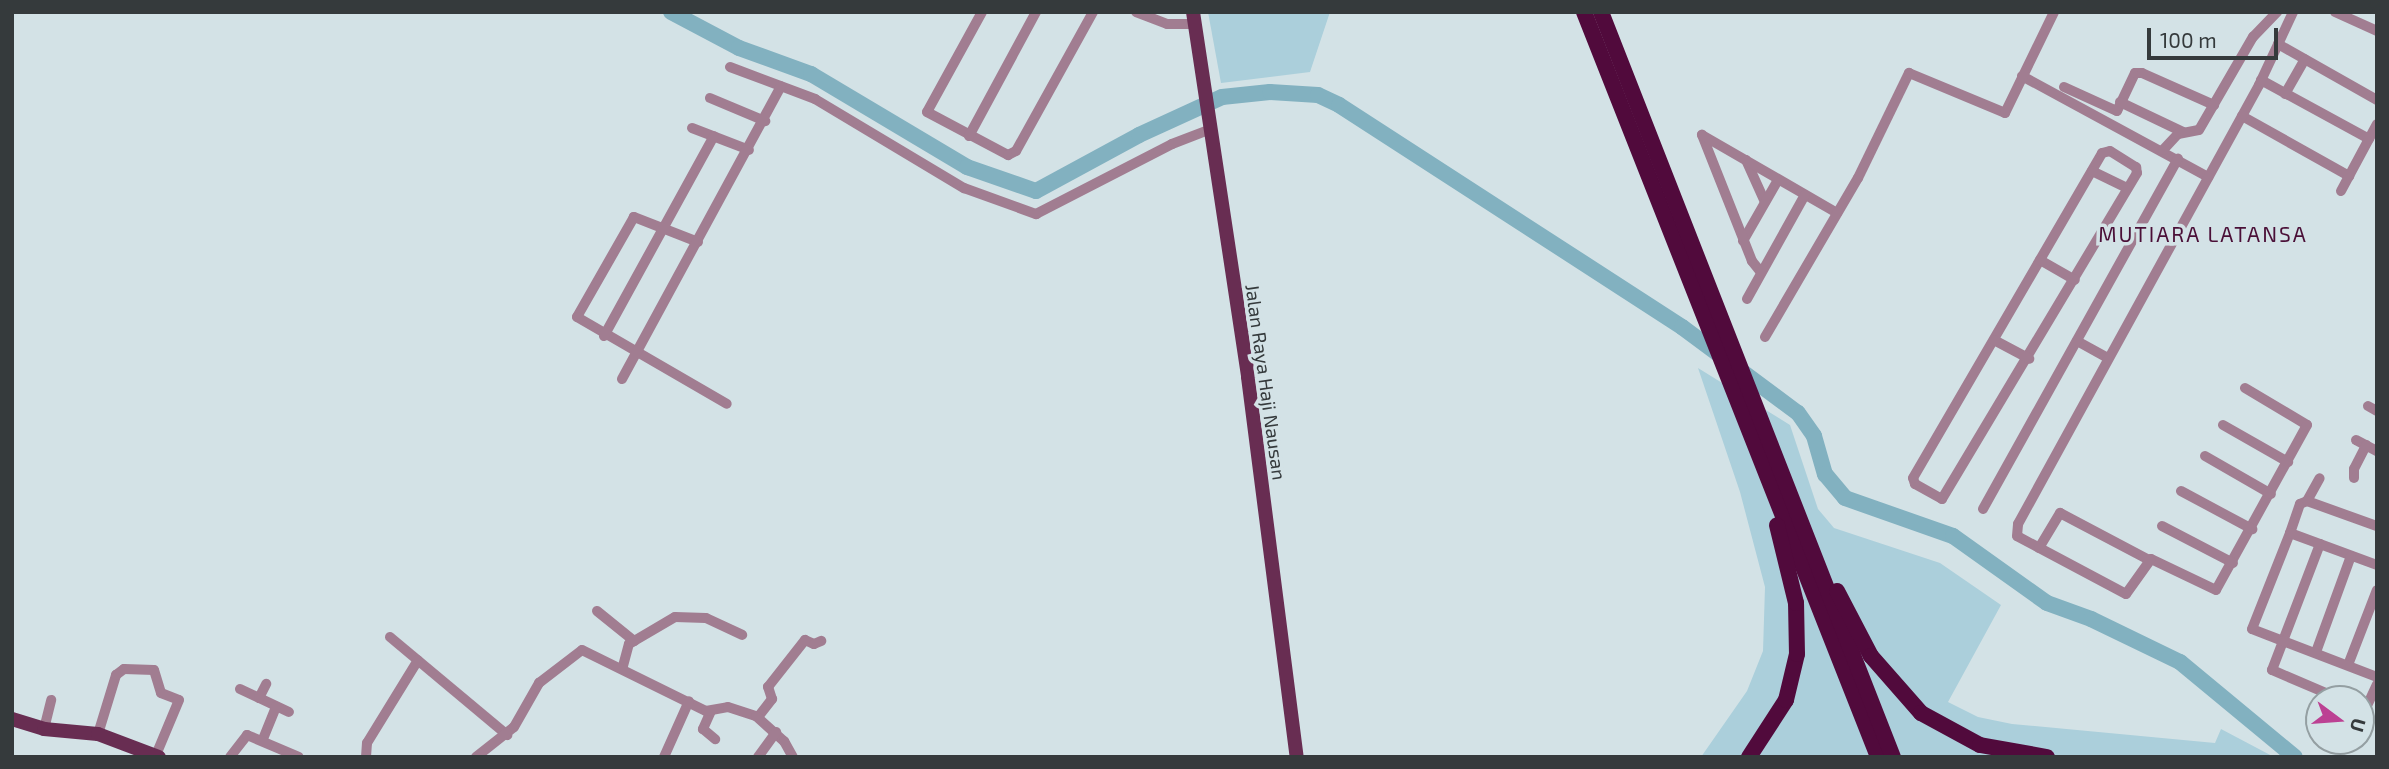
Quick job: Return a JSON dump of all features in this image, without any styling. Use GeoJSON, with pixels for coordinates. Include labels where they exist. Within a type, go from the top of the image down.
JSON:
{"type":"FeatureCollection","features":[{"type":"Feature","properties":{"kind":"highway"},"geometry":{"type":"LineString","coordinates":[[1584,12],[1643,141],[1794,504],[1893,757]]}},
{"type":"Feature","properties":{"kind":"highway"},"geometry":{"type":"LineString","coordinates":[[1601,12],[1643,141],[1752,438],[1878,757]]}},
{"type":"Feature","properties":{"kind":"highway"},"geometry":{"type":"LineString","coordinates":[[1749,757],[1786,700],[1798,626],[1787,561],[1752,438]]}},
{"type":"Feature","properties":{"kind":"highway"},"geometry":{"type":"LineString","coordinates":[[1794,504],[1865,646],[1902,696],[1960,738],[2004,751],[2047,757]]}},
{"type":"Feature","properties":{"kind":"main road","name":"Jalan Raya Haji Nausan"},"geometry":{"type":"LineString","coordinates":[[1194,18],[1248,377],[1297,757]]}},
{"type":"Feature","properties":{"kind":"main road"},"geometry":{"type":"LineString","coordinates":[[12,719],[44,729],[98,734],[157,756]]}},
{"type":"Feature","properties":{"kind":"street"},"geometry":{"type":"LineString","coordinates":[[982,12],[927,112],[1002,154],[1013,154],[1093,12]]}},
{"type":"Feature","properties":{"kind":"street"},"geometry":{"type":"LineString","coordinates":[[970,136],[1036,12]]}},
{"type":"Feature","properties":{"kind":"street"},"geometry":{"type":"LineString","coordinates":[[1136,12],[1167,24],[1194,18]]}},
{"type":"Feature","properties":{"kind":"street"},"geometry":{"type":"LineString","coordinates":[[1765,337],[1837,214],[1909,73],[2003,113],[2054,12]]}},
{"type":"Feature","properties":{"kind":"street"},"geometry":{"type":"LineString","coordinates":[[2120,102],[2183,132],[2199,130],[2253,37],[2277,12]]}},
{"type":"Feature","properties":{"kind":"street"},"geometry":{"type":"LineString","coordinates":[[2149,560],[2126,594],[2017,536],[2016,528],[2242,117],[2293,12]]}},
{"type":"Feature","properties":{"kind":"street"},"geometry":{"type":"LineString","coordinates":[[2335,12],[2377,31]]}},
{"type":"Feature","properties":{"kind":"street"},"geometry":{"type":"LineString","coordinates":[[2278,44],[2377,100]]}},
{"type":"Feature","properties":{"kind":"street"},"geometry":{"type":"LineString","coordinates":[[2285,93],[2305,59]]}},
{"type":"Feature","properties":{"kind":"street"},"geometry":{"type":"LineString","coordinates":[[730,67],[815,99],[964,188],[1036,214],[1209,127]]}},
{"type":"Feature","properties":{"kind":"street"},"geometry":{"type":"LineString","coordinates":[[2064,87],[2117,111],[2138,72],[2214,105]]}},
{"type":"Feature","properties":{"kind":"street"},"geometry":{"type":"LineString","coordinates":[[2022,76],[2135,138],[2163,150],[2208,177]]}},
{"type":"Feature","properties":{"kind":"street"},"geometry":{"type":"LineString","coordinates":[[2261,80],[2369,139]]}},
{"type":"Feature","properties":{"kind":"street"},"geometry":{"type":"LineString","coordinates":[[622,379],[765,121],[781,86]]}},
{"type":"Feature","properties":{"kind":"street"},"geometry":{"type":"LineString","coordinates":[[710,98],[765,121]]}},
{"type":"Feature","properties":{"kind":"street"},"geometry":{"type":"LineString","coordinates":[[2242,117],[2349,176]]}},
{"type":"Feature","properties":{"kind":"street"},"geometry":{"type":"LineString","coordinates":[[2341,191],[2377,124]]}},
{"type":"Feature","properties":{"kind":"street"},"geometry":{"type":"LineString","coordinates":[[692,128],[749,150]]}},
{"type":"Feature","properties":{"kind":"street"},"geometry":{"type":"LineString","coordinates":[[2163,150],[2183,132]]}},
{"type":"Feature","properties":{"kind":"street"},"geometry":{"type":"LineString","coordinates":[[604,336],[714,136]]}},
{"type":"Feature","properties":{"kind":"street"},"geometry":{"type":"LineString","coordinates":[[1760,271],[1743,241],[1701,136],[1837,214]]}},
{"type":"Feature","properties":{"kind":"street"},"geometry":{"type":"LineString","coordinates":[[2125,159],[2135,138]]}},
{"type":"Feature","properties":{"kind":"street"},"geometry":{"type":"LineString","coordinates":[[2104,151],[2125,159],[2137,171],[2029,359],[1942,499],[1915,484],[1913,478],[2092,171],[2104,151]]}},
{"type":"Feature","properties":{"kind":"street"},"geometry":{"type":"LineString","coordinates":[[1983,509],[2178,159]]}},
{"type":"Feature","properties":{"kind":"street"},"geometry":{"type":"LineString","coordinates":[[1745,160],[1765,202]]}},
{"type":"Feature","properties":{"kind":"street"},"geometry":{"type":"LineString","coordinates":[[2092,171],[2127,188]]}},
{"type":"Feature","properties":{"kind":"street"},"geometry":{"type":"LineString","coordinates":[[1743,241],[1778,180]]}},
{"type":"Feature","properties":{"kind":"street"},"geometry":{"type":"LineString","coordinates":[[1746,299],[1805,195]]}},
{"type":"Feature","properties":{"kind":"street"},"geometry":{"type":"LineString","coordinates":[[698,242],[638,216],[632,219],[577,317],[604,336],[727,404]]}},
{"type":"Feature","properties":{"kind":"street"},"geometry":{"type":"LineString","coordinates":[[2040,260],[2075,280]]}},
{"type":"Feature","properties":{"kind":"street"},"geometry":{"type":"LineString","coordinates":[[1994,340],[2029,359]]}},
{"type":"Feature","properties":{"kind":"street"},"geometry":{"type":"LineString","coordinates":[[2077,341],[2108,358]]}},
{"type":"Feature","properties":{"kind":"street"},"geometry":{"type":"LineString","coordinates":[[2039,548],[2060,513],[2149,560],[2214,590],[2252,529],[2308,425],[2245,388]]}},
{"type":"Feature","properties":{"kind":"street"},"geometry":{"type":"LineString","coordinates":[[2223,425],[2288,462]]}},
{"type":"Feature","properties":{"kind":"street"},"geometry":{"type":"LineString","coordinates":[[2354,478],[2354,468],[2366,445]]}},
{"type":"Feature","properties":{"kind":"street"},"geometry":{"type":"LineString","coordinates":[[2205,456],[2271,494]]}},
{"type":"Feature","properties":{"kind":"street"},"geometry":{"type":"LineString","coordinates":[[2320,478],[2307,500],[2300,504],[2252,629],[2377,677]]}},
{"type":"Feature","properties":{"kind":"street"},"geometry":{"type":"LineString","coordinates":[[2180,491],[2252,529]]}},
{"type":"Feature","properties":{"kind":"street"},"geometry":{"type":"LineString","coordinates":[[2307,500],[2377,526]]}},
{"type":"Feature","properties":{"kind":"street"},"geometry":{"type":"LineString","coordinates":[[2162,526],[2232,563]]}},
{"type":"Feature","properties":{"kind":"street"},"geometry":{"type":"LineString","coordinates":[[2290,533],[2377,565]]}},
{"type":"Feature","properties":{"kind":"street"},"geometry":{"type":"LineString","coordinates":[[2307,685],[2272,670],[2320,544]]}},
{"type":"Feature","properties":{"kind":"street"},"geometry":{"type":"LineString","coordinates":[[2316,652],[2351,556]]}},
{"type":"Feature","properties":{"kind":"street"},"geometry":{"type":"LineString","coordinates":[[2348,665],[2377,590]]}},
{"type":"Feature","properties":{"kind":"street"},"geometry":{"type":"LineString","coordinates":[[597,611],[634,641]]}},
{"type":"Feature","properties":{"kind":"street"},"geometry":{"type":"LineString","coordinates":[[623,666],[626,647],[663,622],[687,616],[706,618],[742,635]]}},
{"type":"Feature","properties":{"kind":"street"},"geometry":{"type":"LineString","coordinates":[[390,637],[507,734]]}},
{"type":"Feature","properties":{"kind":"street"},"geometry":{"type":"LineString","coordinates":[[758,717],[772,699],[768,687],[805,640],[814,644],[821,640]]}},
{"type":"Feature","properties":{"kind":"street"},"geometry":{"type":"LineString","coordinates":[[476,757],[507,734],[539,683],[576,652],[588,651],[711,711],[728,707],[758,717],[776,732],[793,757]]}},
{"type":"Feature","properties":{"kind":"street"},"geometry":{"type":"LineString","coordinates":[[366,757],[368,743],[418,660]]}},
{"type":"Feature","properties":{"kind":"street"},"geometry":{"type":"LineString","coordinates":[[98,734],[116,675],[124,669],[154,670],[161,693],[180,700],[157,756]]}},
{"type":"Feature","properties":{"kind":"street"},"geometry":{"type":"LineString","coordinates":[[259,698],[266,684]]}},
{"type":"Feature","properties":{"kind":"street"},"geometry":{"type":"LineString","coordinates":[[240,688],[289,712]]}},
{"type":"Feature","properties":{"kind":"street"},"geometry":{"type":"LineString","coordinates":[[44,729],[51,700]]}},
{"type":"Feature","properties":{"kind":"street"},"geometry":{"type":"LineString","coordinates":[[664,757],[689,701]]}},
{"type":"Feature","properties":{"kind":"street"},"geometry":{"type":"LineString","coordinates":[[263,739],[276,706]]}},
{"type":"Feature","properties":{"kind":"street"},"geometry":{"type":"LineString","coordinates":[[711,711],[703,729],[715,738]]}},
{"type":"Feature","properties":{"kind":"street"},"geometry":{"type":"LineString","coordinates":[[758,757],[776,732]]}},
{"type":"Feature","properties":{"kind":"street"},"geometry":{"type":"LineString","coordinates":[[230,757],[243,737],[263,739],[299,757]]}},
{"type":"Feature","properties":{"kind":"shaded area"},"geometry":{"type":"Polygon","coordinates":[[[1208,12],[1330,12],[1310,72],[1221,83],[1208,12]]]}},
{"type":"Feature","properties":{"kind":"shaded area"},"geometry":{"type":"Polygon","coordinates":[[[1698,368],[1790,425],[1818,509],[1834,528],[1940,563],[2001,605],[1948,702],[1978,717],[2012,724],[2215,743],[2221,729],[2274,757],[1701,757],[1747,691],[1763,651],[1765,587],[1740,492],[1698,368]]]}},
{"type":"Feature","properties":{"kind":"waterway"},"geometry":{"type":"LineString","coordinates":[[671,12],[739,48],[811,74],[967,167],[1036,191],[1139,135],[1222,97],[1270,92],[1318,95],[1339,105],[1682,327],[1798,413],[1814,436],[1825,474],[1845,498],[1953,536],[2047,603],[2091,619],[2180,662],[2295,757]]}},
{"type":"Feature","properties":{"kind":"district","name":"MUTIARA LATANSA"},"geometry":{"type":"Point","coordinates":[2203,234]}}]}
